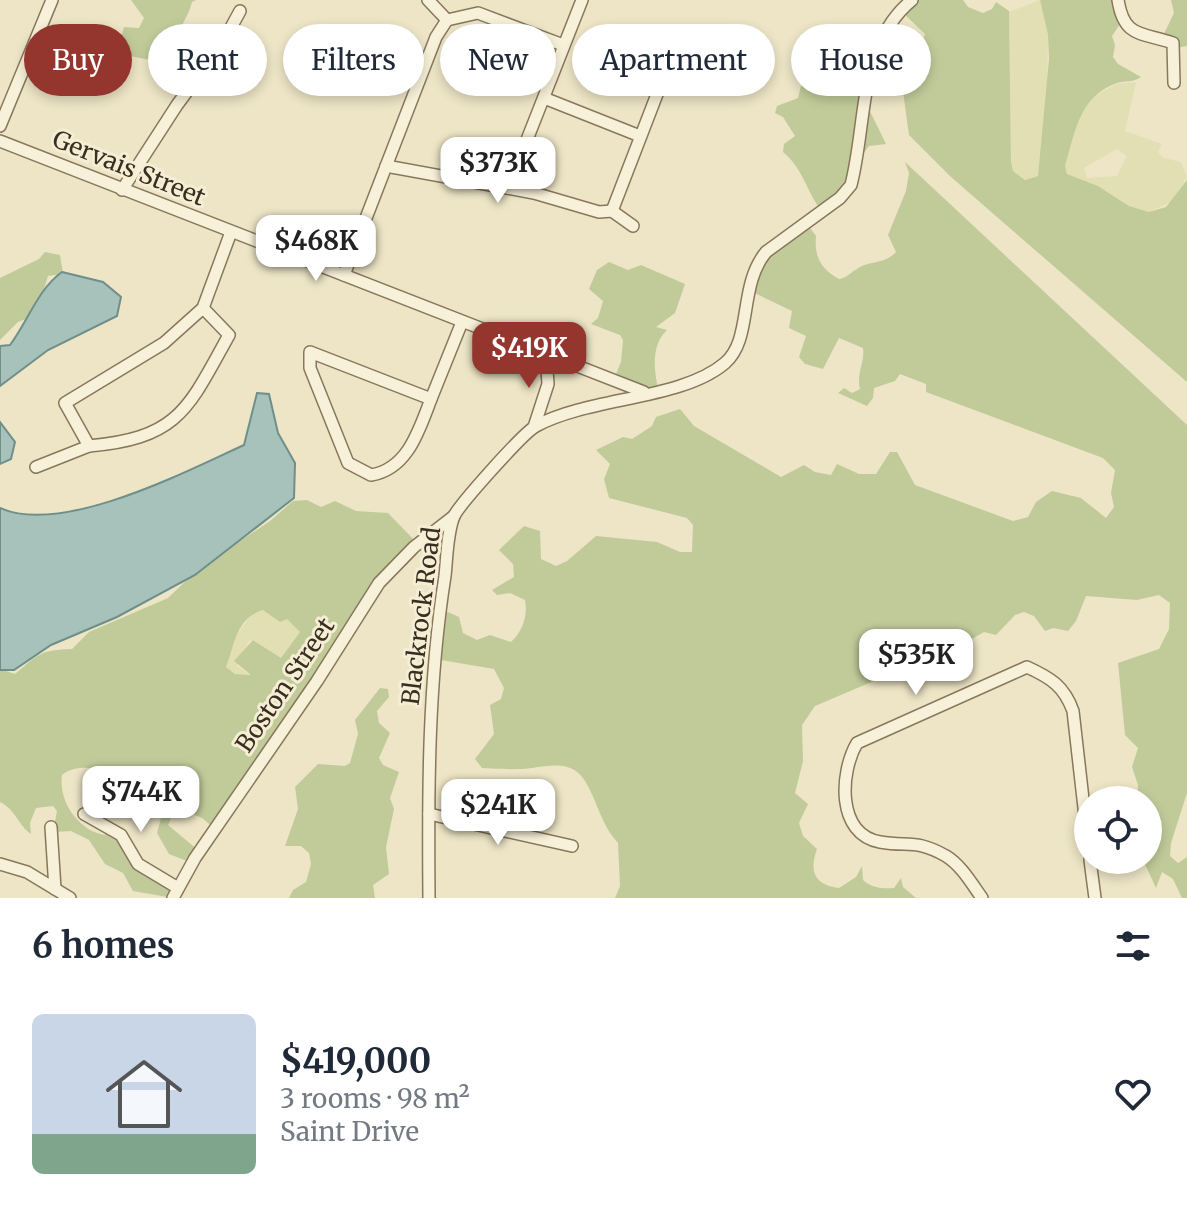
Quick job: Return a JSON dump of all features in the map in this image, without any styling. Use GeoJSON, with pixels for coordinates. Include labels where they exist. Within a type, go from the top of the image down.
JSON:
{"type":"FeatureCollection","features":[{"type":"Feature","properties":{"kind":"street"},"geometry":{"type":"LineString","coordinates":[[0,126],[52,0]]}},
{"type":"Feature","properties":{"kind":"street"},"geometry":{"type":"LineString","coordinates":[[428,0],[447,20]]}},
{"type":"Feature","properties":{"kind":"street"},"geometry":{"type":"LineString","coordinates":[[508,188],[582,0]]}},
{"type":"Feature","properties":{"kind":"street","name":"Blackrock Road"},"geometry":{"type":"LineString","coordinates":[[429,898],[430,733],[438,631],[454,516],[534,427],[610,400],[678,385],[726,362],[741,338],[746,293],[756,263],[766,252],[840,198],[851,185],[874,59],[894,18],[912,0]]}},
{"type":"Feature","properties":{"kind":"street"},"geometry":{"type":"LineString","coordinates":[[1118,0],[1121,20],[1127,28],[1173,43],[1174,83]]}},
{"type":"Feature","properties":{"kind":"street"},"geometry":{"type":"LineString","coordinates":[[122,190],[177,105],[222,44],[240,11]]}},
{"type":"Feature","properties":{"kind":"street"},"geometry":{"type":"LineString","coordinates":[[344,275],[436,37],[447,20],[478,13],[563,45]]}},
{"type":"Feature","properties":{"kind":"street"},"geometry":{"type":"LineString","coordinates":[[612,211],[656,96]]}},
{"type":"Feature","properties":{"kind":"street"},"geometry":{"type":"LineString","coordinates":[[544,98],[640,136]]}},
{"type":"Feature","properties":{"kind":"street","name":"Gervais Street"},"geometry":{"type":"LineString","coordinates":[[0,141],[645,393]]}},
{"type":"Feature","properties":{"kind":"street"},"geometry":{"type":"LineString","coordinates":[[386,166],[508,188],[599,212],[612,211],[633,226]]}},
{"type":"Feature","properties":{"kind":"street"},"geometry":{"type":"LineString","coordinates":[[89,446],[65,403],[164,343],[203,308],[231,232]]}},
{"type":"Feature","properties":{"kind":"street"},"geometry":{"type":"LineString","coordinates":[[36,467],[89,446],[148,437],[166,428],[187,405],[229,335],[203,308]]}},
{"type":"Feature","properties":{"kind":"street"},"geometry":{"type":"LineString","coordinates":[[431,399],[310,352],[308,357],[348,463],[358,472],[371,475],[394,466],[407,452],[431,399],[462,322]]}},
{"type":"Feature","properties":{"kind":"street"},"geometry":{"type":"LineString","coordinates":[[534,427],[548,384],[546,355]]}},
{"type":"Feature","properties":{"kind":"street","name":"Boston Street"},"geometry":{"type":"LineString","coordinates":[[176,893],[379,583],[414,547],[454,516]]}},
{"type":"Feature","properties":{"kind":"street"},"geometry":{"type":"LineString","coordinates":[[982,898],[949,858],[913,842],[879,842],[862,833],[852,822],[844,792],[848,758],[857,743],[1027,667],[1049,677],[1066,691],[1073,711],[1082,786]]}},
{"type":"Feature","properties":{"kind":"street"},"geometry":{"type":"LineString","coordinates":[[84,814],[121,835],[138,864],[176,893]]}},
{"type":"Feature","properties":{"kind":"street"},"geometry":{"type":"LineString","coordinates":[[429,814],[572,846]]}},
{"type":"Feature","properties":{"kind":"street"},"geometry":{"type":"LineString","coordinates":[[51,827],[55,889]]}},
{"type":"Feature","properties":{"kind":"street"},"geometry":{"type":"LineString","coordinates":[[0,864],[27,872],[70,898]]}},
{"type":"Feature","properties":{"kind":"street"},"geometry":{"type":"LineString","coordinates":[[1092,874],[1095,898]]}},
{"type":"Feature","properties":{"kind":"shaded area"},"geometry":{"type":"Polygon","coordinates":[[[1040,0],[1048,35],[1047,99],[1038,176],[1025,180],[1013,171],[1011,162],[1009,12],[1040,0]]]}},
{"type":"Feature","properties":{"kind":"shaded area"},"geometry":{"type":"Polygon","coordinates":[[[1136,82],[1125,131],[1162,144],[1158,152],[1164,158],[1181,162],[1187,177],[1173,201],[1149,212],[1129,206],[1098,186],[1067,174],[1065,166],[1077,121],[1088,100],[1116,84],[1136,82]],[[1117,149],[1084,168],[1087,178],[1117,176],[1127,156],[1117,149]]]}},
{"type":"Feature","properties":{"kind":"shaded area"},"geometry":{"type":"Polygon","coordinates":[[[263,610],[287,618],[300,632],[281,659],[254,640],[249,641],[237,666],[251,675],[235,674],[226,667],[232,642],[252,613],[263,610]]]}},
{"type":"Feature","properties":{"kind":"green space"},"geometry":{"type":"Polygon","coordinates":[[[131,0],[196,0],[192,2],[183,24],[148,24],[148,60],[132,56],[132,28],[139,28],[144,18],[131,0]]]}},
{"type":"Feature","properties":{"kind":"green space"},"geometry":{"type":"Polygon","coordinates":[[[912,0],[963,0],[968,7],[983,13],[992,9],[996,2],[1009,11],[1011,162],[1013,171],[1025,180],[1038,176],[1049,59],[1048,35],[1040,0],[1118,0],[1122,21],[1112,36],[1115,45],[1113,57],[1118,64],[1141,77],[1104,89],[1086,106],[1065,166],[1067,174],[1098,186],[1129,206],[1149,212],[1166,207],[1187,180],[1187,382],[951,177],[909,135],[904,96],[931,96],[931,24],[915,24],[902,12],[912,0]]]}},
{"type":"Feature","properties":{"kind":"green space"},"geometry":{"type":"Polygon","coordinates":[[[1171,0],[1187,0],[1187,46],[1176,48],[1162,38],[1174,13],[1171,0]]]}},
{"type":"Feature","properties":{"kind":"green space"},"geometry":{"type":"Polygon","coordinates":[[[865,96],[886,144],[869,146],[857,162],[850,186],[822,211],[796,166],[783,152],[784,144],[795,136],[783,117],[775,113],[777,106],[798,98],[865,96]]]}},
{"type":"Feature","properties":{"kind":"green space"},"geometry":{"type":"Polygon","coordinates":[[[905,162],[1187,425],[1187,793],[1171,843],[1170,856],[1178,863],[1187,857],[1187,898],[1182,898],[1173,879],[1162,872],[1162,786],[1138,786],[1132,767],[1138,748],[1125,735],[1118,663],[1159,649],[1169,629],[1170,603],[1159,595],[1137,600],[1086,596],[1076,621],[1068,631],[1053,628],[1045,631],[1034,616],[1024,612],[1015,615],[996,635],[984,632],[970,640],[963,649],[948,648],[938,657],[926,653],[906,656],[895,672],[815,706],[802,725],[803,761],[795,793],[808,804],[799,823],[803,836],[817,849],[814,864],[816,876],[824,884],[839,888],[856,877],[862,866],[866,883],[894,888],[901,878],[903,887],[916,898],[615,898],[620,886],[618,843],[605,824],[584,779],[572,769],[558,765],[521,769],[482,768],[475,759],[494,734],[490,705],[501,699],[504,688],[494,669],[435,659],[441,609],[459,617],[463,633],[477,640],[490,635],[511,642],[519,633],[525,617],[525,600],[510,593],[497,595],[492,590],[514,577],[513,564],[499,550],[524,526],[540,531],[541,559],[556,566],[567,561],[596,536],[657,542],[680,552],[692,552],[693,525],[687,518],[609,498],[604,479],[610,464],[596,450],[623,437],[632,439],[652,426],[656,417],[680,409],[694,426],[781,477],[804,465],[815,472],[831,475],[837,464],[859,474],[876,474],[890,452],[897,452],[915,485],[1013,521],[1028,517],[1036,502],[1052,491],[1081,498],[1106,518],[1114,507],[1111,493],[1115,470],[1103,458],[926,392],[926,384],[900,374],[895,381],[874,388],[873,398],[867,406],[838,393],[844,388],[852,393],[860,389],[863,348],[839,338],[823,369],[805,364],[799,357],[806,336],[789,328],[792,311],[746,289],[756,263],[807,224],[816,236],[820,262],[839,279],[862,266],[891,256],[896,252],[888,235],[906,191],[909,173],[905,162]]]}},
{"type":"Feature","properties":{"kind":"green space"},"geometry":{"type":"Polygon","coordinates":[[[45,252],[60,255],[63,274],[48,276],[36,315],[18,322],[0,340],[0,278],[39,259],[45,252]]]}},
{"type":"Feature","properties":{"kind":"green space"},"geometry":{"type":"Polygon","coordinates":[[[609,262],[628,270],[641,265],[685,284],[675,313],[656,327],[667,330],[656,350],[658,388],[654,390],[614,379],[621,362],[623,340],[620,335],[591,324],[598,318],[603,301],[589,289],[597,270],[609,262]]]}},
{"type":"Feature","properties":{"kind":"green space"},"geometry":{"type":"Polygon","coordinates":[[[307,500],[321,507],[335,501],[356,511],[388,513],[417,543],[379,582],[215,829],[202,818],[176,807],[168,825],[199,851],[192,863],[169,854],[157,833],[162,814],[155,803],[132,783],[102,770],[87,768],[73,769],[62,775],[63,795],[72,814],[87,828],[105,835],[107,831],[125,841],[150,870],[181,882],[173,898],[133,891],[123,873],[105,864],[89,840],[71,831],[53,832],[57,811],[53,806],[36,808],[30,823],[31,834],[0,802],[0,669],[15,674],[40,654],[72,649],[89,632],[168,598],[198,569],[270,521],[293,501],[307,500]],[[263,610],[247,619],[238,633],[226,667],[235,674],[251,675],[234,661],[253,640],[281,658],[300,632],[287,619],[280,622],[263,610]]]}},
{"type":"Feature","properties":{"kind":"green space"},"geometry":{"type":"Polygon","coordinates":[[[380,688],[388,689],[389,697],[377,711],[379,723],[390,733],[379,758],[383,765],[399,772],[390,798],[394,809],[386,847],[389,874],[373,885],[375,898],[289,898],[293,890],[306,882],[311,864],[309,853],[301,846],[285,846],[298,809],[295,787],[318,764],[345,766],[350,763],[358,734],[355,720],[380,688]]]}},
{"type":"Feature","properties":{"kind":"green space"},"geometry":{"type":"Polygon","coordinates":[[[1150,874],[1161,874],[1156,888],[1150,874]]]}},
{"type":"Feature","properties":{"kind":"water"},"geometry":{"type":"Polygon","coordinates":[[[62,272],[103,282],[121,297],[117,316],[48,350],[0,386],[0,346],[10,345],[40,296],[62,272]]]}},
{"type":"Feature","properties":{"kind":"water"},"geometry":{"type":"Polygon","coordinates":[[[257,393],[269,394],[278,433],[295,463],[294,498],[195,575],[117,617],[51,645],[14,670],[0,670],[0,508],[26,514],[56,514],[124,497],[191,470],[244,445],[257,393]]]}},
{"type":"Feature","properties":{"kind":"water"},"geometry":{"type":"Polygon","coordinates":[[[0,422],[15,442],[11,459],[0,464],[0,422]]]}}]}
